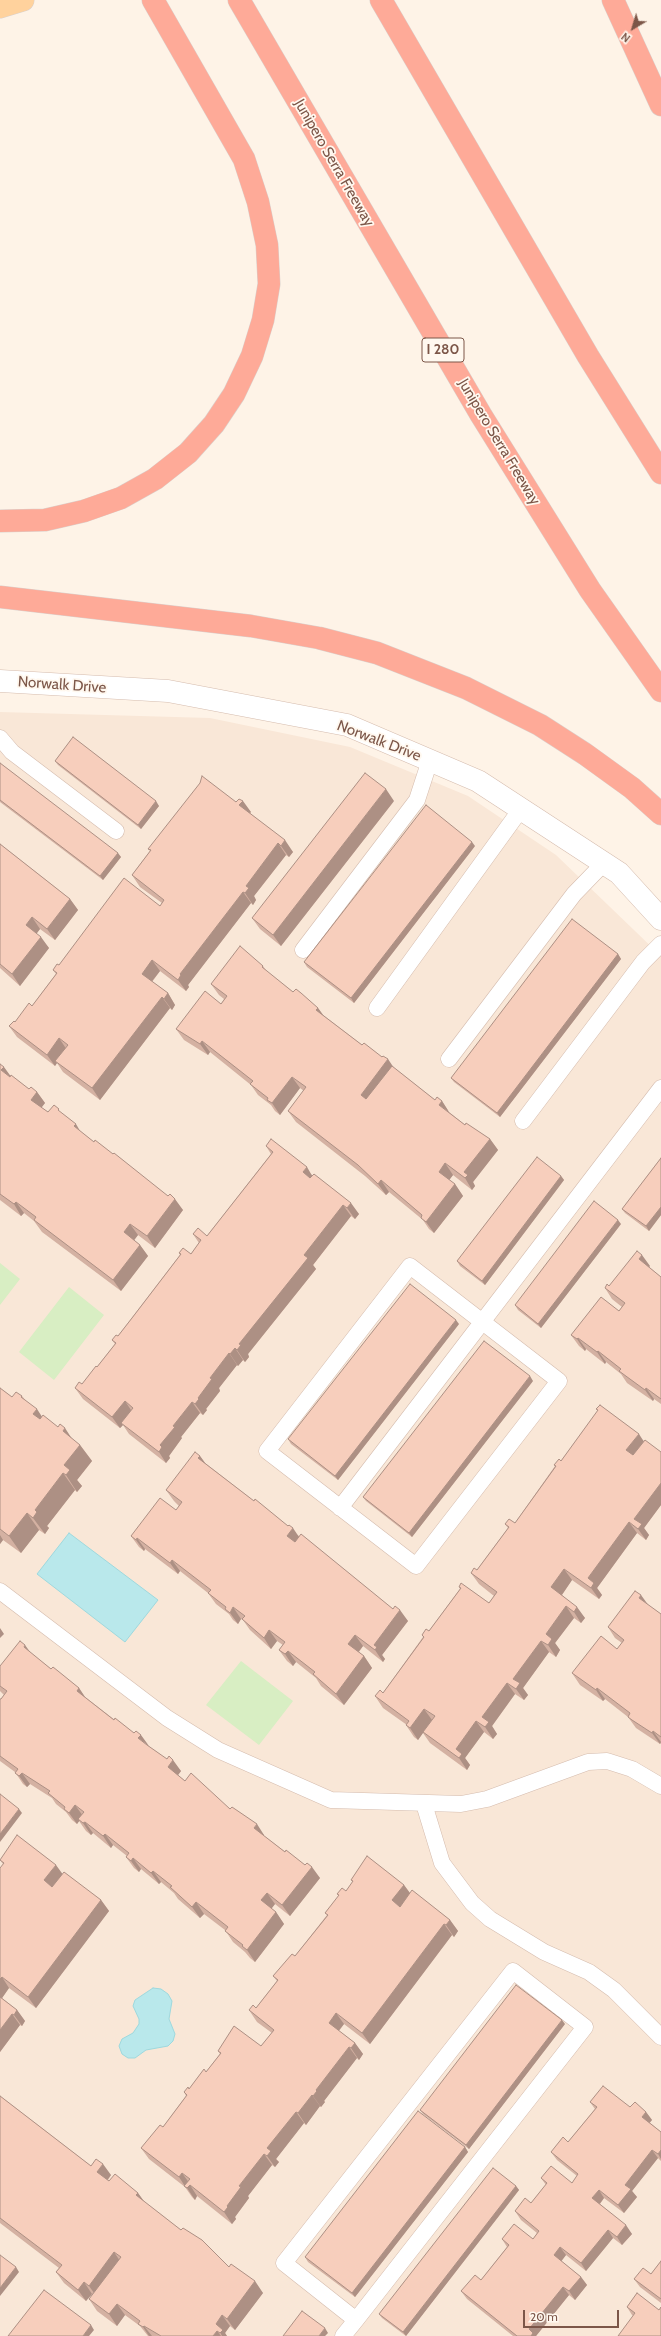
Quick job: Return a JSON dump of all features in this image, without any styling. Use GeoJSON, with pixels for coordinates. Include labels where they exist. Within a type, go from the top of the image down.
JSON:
{"type":"FeatureCollection","features":[{"type":"Feature","properties":{"kind":"highway"},"geometry":{"type":"LineString","coordinates":[[0,521],[45,520],[84,511],[121,498],[155,479],[188,454],[222,412],[234,394],[252,356],[263,320],[269,284],[267,245],[258,202],[244,159],[153,0]]}},
{"type":"Feature","properties":{"kind":"highway","name":"Junipero Serra Freeway"},"geometry":{"type":"LineString","coordinates":[[239,0],[481,415],[590,590],[661,691]]}},
{"type":"Feature","properties":{"kind":"highway"},"geometry":{"type":"LineString","coordinates":[[381,0],[588,356],[661,473]]}},
{"type":"Feature","properties":{"kind":"highway"},"geometry":{"type":"LineString","coordinates":[[613,0],[661,106]]}},
{"type":"Feature","properties":{"kind":"highway"},"geometry":{"type":"LineString","coordinates":[[0,597],[251,626],[319,638],[377,653],[466,688],[540,725],[585,754],[632,788],[661,814]]}},
{"type":"Feature","properties":{"kind":"main road"},"geometry":{"type":"LineString","coordinates":[[0,7],[23,0]]}},
{"type":"Feature","properties":{"kind":"street","name":"Norwalk Drive"},"geometry":{"type":"LineString","coordinates":[[0,681],[168,691],[347,725],[478,781],[619,873],[661,919]]}},
{"type":"Feature","properties":{"kind":"lane"},"geometry":{"type":"LineString","coordinates":[[0,738],[12,752],[116,831]]}},
{"type":"Feature","properties":{"kind":"lane"},"geometry":{"type":"LineString","coordinates":[[303,950],[417,800],[430,760]]}},
{"type":"Feature","properties":{"kind":"lane"},"geometry":{"type":"LineString","coordinates":[[377,1008],[521,809]]}},
{"type":"Feature","properties":{"kind":"lane"},"geometry":{"type":"LineString","coordinates":[[449,1059],[574,894],[604,863]]}},
{"type":"Feature","properties":{"kind":"lane"},"geometry":{"type":"LineString","coordinates":[[523,1121],[636,971],[661,944]]}},
{"type":"Feature","properties":{"kind":"lane"},"geometry":{"type":"LineString","coordinates":[[340,1508],[481,1321],[661,1088]]}},
{"type":"Feature","properties":{"kind":"lane"},"geometry":{"type":"LineString","coordinates":[[410,1266],[481,1321],[559,1381],[416,1566],[267,1451],[410,1266]]}},
{"type":"Feature","properties":{"kind":"lane"},"geometry":{"type":"LineString","coordinates":[[0,1591],[167,1718],[218,1750],[331,1800],[460,1804],[487,1799],[588,1762],[607,1761],[632,1769],[661,1786]]}},
{"type":"Feature","properties":{"kind":"lane"},"geometry":{"type":"LineString","coordinates":[[424,1804],[442,1863],[472,1903],[490,1919],[544,1952],[589,1972],[614,1990],[661,2037]]}},
{"type":"Feature","properties":{"kind":"lane"},"geometry":{"type":"LineString","coordinates":[[343,2336],[356,2320],[585,2027],[513,1971],[284,2263],[356,2320]]}},
{"type":"Feature","properties":{"kind":"shaded area"},"geometry":{"type":"Polygon","coordinates":[[[0,712],[210,718],[350,747],[468,796],[556,855],[661,956],[661,2336],[0,2336],[0,712]]]}},
{"type":"Feature","properties":{"kind":"green space"},"geometry":{"type":"Polygon","coordinates":[[[0,1263],[20,1279],[0,1305],[0,1263]]]}},
{"type":"Feature","properties":{"kind":"green space"},"geometry":{"type":"Polygon","coordinates":[[[69,1287],[104,1315],[54,1380],[19,1352],[69,1287]]]}},
{"type":"Feature","properties":{"kind":"green space"},"geometry":{"type":"Polygon","coordinates":[[[241,1661],[293,1701],[259,1745],[206,1705],[241,1661]]]}},
{"type":"Feature","properties":{"kind":"water"},"geometry":{"type":"Polygon","coordinates":[[[69,1533],[158,1600],[125,1642],[37,1574],[69,1533]]]}},
{"type":"Feature","properties":{"kind":"water"},"geometry":{"type":"Polygon","coordinates":[[[153,1988],[161,1989],[168,1994],[172,2001],[169,2019],[175,2034],[173,2041],[168,2046],[146,2050],[135,2058],[128,2058],[122,2054],[119,2046],[122,2039],[133,2033],[139,2024],[139,2019],[133,2006],[135,2000],[153,1988]]]}},
{"type":"Feature","properties":{"kind":"building"},"geometry":{"type":"Polygon","coordinates":[[[73,737],[156,801],[138,825],[55,761],[73,737]]]}},
{"type":"Feature","properties":{"kind":"building"},"geometry":{"type":"Polygon","coordinates":[[[0,763],[118,853],[100,876],[0,800],[0,763]]]}},
{"type":"Feature","properties":{"kind":"building"},"geometry":{"type":"Polygon","coordinates":[[[365,773],[386,789],[273,935],[252,918],[365,773]]]}},
{"type":"Feature","properties":{"kind":"building"},"geometry":{"type":"Polygon","coordinates":[[[202,776],[236,802],[239,799],[243,801],[239,805],[285,840],[281,846],[278,843],[246,886],[249,888],[245,893],[243,892],[180,974],[181,975],[178,980],[152,960],[142,974],[168,993],[164,999],[162,997],[92,1088],[55,1061],[68,1045],[59,1038],[47,1055],[9,1026],[14,1021],[15,1022],[29,1003],[32,1006],[57,973],[53,970],[57,964],[59,965],[124,878],[160,906],[164,900],[132,875],[151,850],[148,849],[200,783],[202,776]]]}},
{"type":"Feature","properties":{"kind":"building"},"geometry":{"type":"Polygon","coordinates":[[[426,805],[472,842],[351,998],[304,962],[426,805]]]}},
{"type":"Feature","properties":{"kind":"building"},"geometry":{"type":"Polygon","coordinates":[[[0,844],[70,899],[47,929],[32,917],[26,925],[41,937],[12,974],[0,964],[0,844]]]}},
{"type":"Feature","properties":{"kind":"building"},"geometry":{"type":"Polygon","coordinates":[[[572,919],[618,954],[497,1113],[451,1078],[572,919]]]}},
{"type":"Feature","properties":{"kind":"building"},"geometry":{"type":"Polygon","coordinates":[[[240,946],[263,966],[262,967],[293,992],[296,989],[301,993],[318,1008],[316,1010],[362,1045],[364,1043],[382,1057],[383,1056],[388,1059],[361,1095],[366,1099],[392,1066],[435,1100],[437,1097],[442,1101],[439,1105],[465,1125],[466,1123],[490,1139],[464,1172],[468,1175],[465,1178],[445,1163],[439,1172],[455,1184],[426,1222],[421,1218],[422,1215],[381,1180],[378,1184],[358,1165],[288,1111],[306,1087],[292,1077],[272,1103],[250,1084],[253,1081],[202,1041],[200,1044],[176,1029],[205,991],[221,1004],[227,996],[211,984],[240,946]]]}},
{"type":"Feature","properties":{"kind":"building"},"geometry":{"type":"Polygon","coordinates":[[[0,1064],[4,1067],[1,1070],[10,1077],[11,1075],[29,1089],[31,1087],[37,1092],[31,1100],[48,1112],[54,1105],[76,1124],[74,1126],[94,1142],[95,1140],[113,1154],[114,1153],[168,1196],[170,1194],[175,1199],[147,1236],[130,1224],[124,1232],[140,1245],[113,1280],[34,1220],[36,1217],[16,1202],[14,1204],[0,1194],[0,1064]]]}},
{"type":"Feature","properties":{"kind":"building"},"geometry":{"type":"Polygon","coordinates":[[[271,1139],[307,1167],[303,1172],[310,1178],[314,1174],[351,1203],[347,1208],[343,1205],[304,1255],[308,1258],[239,1344],[241,1345],[237,1350],[235,1348],[230,1354],[229,1353],[210,1378],[212,1379],[198,1398],[199,1399],[195,1404],[192,1402],[173,1426],[175,1427],[160,1445],[162,1447],[159,1452],[121,1423],[133,1408],[125,1401],[112,1417],[75,1388],[79,1382],[82,1384],[116,1343],[112,1340],[116,1335],[118,1336],[132,1318],[181,1254],[179,1253],[183,1248],[191,1254],[201,1240],[193,1234],[198,1228],[207,1236],[273,1152],[266,1146],[271,1139]]]}},
{"type":"Feature","properties":{"kind":"building"},"geometry":{"type":"Polygon","coordinates":[[[537,1157],[561,1176],[482,1281],[457,1261],[537,1157]]]}},
{"type":"Feature","properties":{"kind":"building"},"geometry":{"type":"Polygon","coordinates":[[[661,1158],[661,1207],[646,1226],[622,1209],[661,1158]]]}},
{"type":"Feature","properties":{"kind":"building"},"geometry":{"type":"Polygon","coordinates":[[[594,1201],[618,1220],[538,1324],[515,1305],[594,1201]]]}},
{"type":"Feature","properties":{"kind":"building"},"geometry":{"type":"Polygon","coordinates":[[[637,1251],[642,1255],[639,1259],[661,1277],[661,1399],[646,1388],[645,1390],[619,1371],[621,1369],[598,1351],[597,1352],[578,1338],[577,1339],[571,1335],[601,1297],[619,1311],[625,1303],[605,1288],[607,1284],[609,1286],[637,1251]]]}},
{"type":"Feature","properties":{"kind":"building"},"geometry":{"type":"Polygon","coordinates":[[[410,1284],[456,1320],[335,1476],[288,1439],[410,1284]]]}},
{"type":"Feature","properties":{"kind":"building"},"geometry":{"type":"Polygon","coordinates":[[[484,1341],[530,1376],[409,1533],[363,1497],[484,1341]]]}},
{"type":"Feature","properties":{"kind":"building"},"geometry":{"type":"Polygon","coordinates":[[[0,1388],[12,1397],[16,1392],[22,1396],[21,1397],[37,1409],[33,1414],[40,1419],[43,1415],[58,1427],[60,1424],[65,1428],[63,1431],[80,1445],[64,1465],[70,1470],[66,1475],[63,1473],[35,1510],[37,1512],[33,1518],[27,1513],[9,1536],[0,1529],[0,1388]]]}},
{"type":"Feature","properties":{"kind":"building"},"geometry":{"type":"Polygon","coordinates":[[[600,1405],[639,1434],[626,1450],[633,1455],[645,1440],[661,1452],[661,1483],[634,1519],[642,1524],[638,1529],[629,1522],[588,1578],[594,1583],[591,1588],[564,1569],[551,1587],[577,1607],[574,1612],[566,1606],[546,1634],[552,1639],[548,1645],[541,1641],[513,1679],[520,1683],[516,1689],[507,1683],[482,1717],[489,1722],[485,1727],[476,1721],[456,1749],[462,1754],[459,1758],[423,1732],[435,1716],[424,1709],[410,1728],[406,1725],[409,1721],[375,1696],[380,1690],[383,1693],[424,1637],[422,1635],[426,1629],[429,1631],[461,1588],[459,1587],[461,1583],[489,1603],[497,1592],[471,1573],[474,1568],[477,1570],[509,1527],[505,1524],[509,1519],[515,1523],[556,1466],[554,1465],[559,1459],[561,1461],[598,1410],[596,1409],[600,1405]]]}},
{"type":"Feature","properties":{"kind":"building"},"geometry":{"type":"Polygon","coordinates":[[[195,1452],[200,1456],[198,1458],[254,1501],[255,1499],[288,1526],[289,1525],[293,1528],[287,1536],[295,1542],[301,1534],[393,1609],[395,1606],[400,1610],[374,1645],[377,1647],[375,1650],[355,1635],[348,1644],[364,1656],[336,1694],[313,1674],[315,1672],[288,1651],[285,1654],[279,1650],[285,1642],[269,1630],[264,1638],[242,1619],[245,1616],[233,1607],[230,1613],[225,1609],[226,1607],[208,1593],[211,1590],[172,1560],[170,1563],[137,1538],[136,1540],[131,1536],[160,1498],[176,1510],[182,1502],[166,1490],[195,1452]]]}},
{"type":"Feature","properties":{"kind":"building"},"geometry":{"type":"Polygon","coordinates":[[[635,1591],[641,1595],[639,1598],[661,1614],[661,1737],[632,1720],[628,1717],[630,1713],[597,1688],[596,1690],[572,1673],[601,1636],[617,1649],[624,1640],[608,1627],[635,1591]]]}},
{"type":"Feature","properties":{"kind":"building"},"geometry":{"type":"Polygon","coordinates":[[[20,1641],[25,1645],[24,1647],[51,1669],[53,1667],[79,1688],[77,1691],[114,1720],[115,1718],[134,1733],[136,1731],[141,1735],[138,1738],[167,1759],[169,1756],[173,1760],[168,1767],[185,1781],[191,1773],[230,1809],[232,1807],[257,1824],[254,1828],[285,1852],[286,1850],[305,1865],[307,1863],[312,1867],[282,1905],[267,1893],[261,1900],[276,1912],[247,1950],[225,1931],[228,1927],[196,1902],[192,1907],[170,1887],[172,1886],[153,1871],[151,1873],[133,1858],[131,1861],[126,1857],[129,1853],[105,1834],[103,1836],[85,1822],[83,1823],[78,1819],[84,1812],[75,1805],[69,1813],[64,1809],[65,1807],[48,1793],[50,1791],[22,1773],[19,1776],[15,1773],[18,1769],[0,1756],[0,1699],[7,1691],[0,1686],[0,1666],[20,1641]]]}},
{"type":"Feature","properties":{"kind":"building"},"geometry":{"type":"Polygon","coordinates":[[[0,1794],[19,1809],[0,1834],[0,1794]]]}},
{"type":"Feature","properties":{"kind":"building"},"geometry":{"type":"Polygon","coordinates":[[[17,1835],[56,1865],[44,1880],[52,1887],[64,1872],[101,1900],[28,1997],[2,1977],[0,1979],[0,1868],[4,1863],[0,1860],[17,1835]]]}},
{"type":"Feature","properties":{"kind":"building"},"geometry":{"type":"Polygon","coordinates":[[[367,1856],[404,1885],[392,1900],[400,1907],[412,1890],[450,1920],[446,1925],[444,1924],[362,2033],[336,2013],[329,2023],[355,2043],[351,2048],[349,2047],[313,2096],[312,2095],[298,2113],[296,2112],[267,2148],[271,2151],[267,2156],[264,2154],[239,2186],[241,2187],[224,2212],[190,2185],[187,2188],[184,2186],[190,2179],[182,2173],[179,2177],[141,2148],[160,2125],[163,2127],[187,2095],[184,2092],[188,2087],[189,2089],[204,2069],[206,2072],[221,2053],[218,2051],[234,2026],[261,2046],[274,2030],[249,2010],[253,2005],[256,2008],[278,1980],[273,1976],[292,1954],[295,1956],[328,1915],[325,1913],[339,1895],[337,1894],[342,1888],[346,1891],[353,1881],[351,1880],[367,1856]]]}},
{"type":"Feature","properties":{"kind":"building"},"geometry":{"type":"Polygon","coordinates":[[[516,1985],[562,2020],[466,2145],[420,2110],[516,1985]]]}},
{"type":"Feature","properties":{"kind":"building"},"geometry":{"type":"Polygon","coordinates":[[[0,1997],[17,2010],[14,2015],[12,2014],[0,2030],[0,1997]]]}},
{"type":"Feature","properties":{"kind":"building"},"geometry":{"type":"Polygon","coordinates":[[[603,2086],[630,2107],[635,2102],[646,2112],[642,2117],[661,2132],[661,2150],[658,2154],[652,2150],[625,2185],[631,2189],[618,2205],[599,2190],[592,2198],[626,2225],[617,2237],[608,2230],[581,2263],[560,2247],[554,2255],[581,2277],[569,2291],[563,2287],[529,2329],[533,2333],[531,2336],[517,2336],[461,2291],[475,2275],[481,2280],[509,2245],[502,2239],[514,2224],[533,2239],[539,2231],[515,2211],[525,2198],[531,2203],[547,2183],[541,2178],[551,2166],[572,2183],[578,2174],[551,2152],[563,2137],[568,2142],[597,2107],[590,2102],[603,2086]]]}},
{"type":"Feature","properties":{"kind":"building"},"geometry":{"type":"Polygon","coordinates":[[[0,2096],[91,2166],[96,2159],[103,2164],[97,2172],[109,2181],[115,2174],[138,2193],[136,2195],[181,2230],[183,2228],[202,2240],[229,2267],[231,2264],[255,2281],[227,2319],[222,2315],[216,2324],[223,2330],[220,2333],[217,2331],[213,2336],[161,2336],[138,2324],[140,2321],[117,2304],[109,2314],[89,2299],[121,2257],[114,2252],[89,2286],[84,2282],[78,2290],[56,2272],[62,2265],[0,2218],[0,2096]]]}},
{"type":"Feature","properties":{"kind":"building"},"geometry":{"type":"Polygon","coordinates":[[[418,2111],[465,2147],[352,2293],[305,2257],[418,2111]]]}},
{"type":"Feature","properties":{"kind":"building"},"geometry":{"type":"Polygon","coordinates":[[[493,2168],[516,2186],[403,2332],[379,2314],[493,2168]]]}},
{"type":"Feature","properties":{"kind":"building"},"geometry":{"type":"Polygon","coordinates":[[[0,2255],[16,2267],[0,2288],[0,2255]]]}},
{"type":"Feature","properties":{"kind":"building"},"geometry":{"type":"Polygon","coordinates":[[[661,2261],[661,2299],[634,2279],[643,2268],[651,2274],[661,2261]]]}},
{"type":"Feature","properties":{"kind":"building"},"geometry":{"type":"Polygon","coordinates":[[[44,2290],[91,2325],[83,2336],[8,2336],[44,2290]]]}},
{"type":"Feature","properties":{"kind":"building"},"geometry":{"type":"Polygon","coordinates":[[[637,2293],[659,2310],[661,2307],[661,2336],[618,2336],[635,2313],[627,2307],[637,2293]]]}},
{"type":"Feature","properties":{"kind":"building"},"geometry":{"type":"Polygon","coordinates":[[[302,2311],[325,2328],[319,2336],[283,2336],[302,2311]]]}}]}
